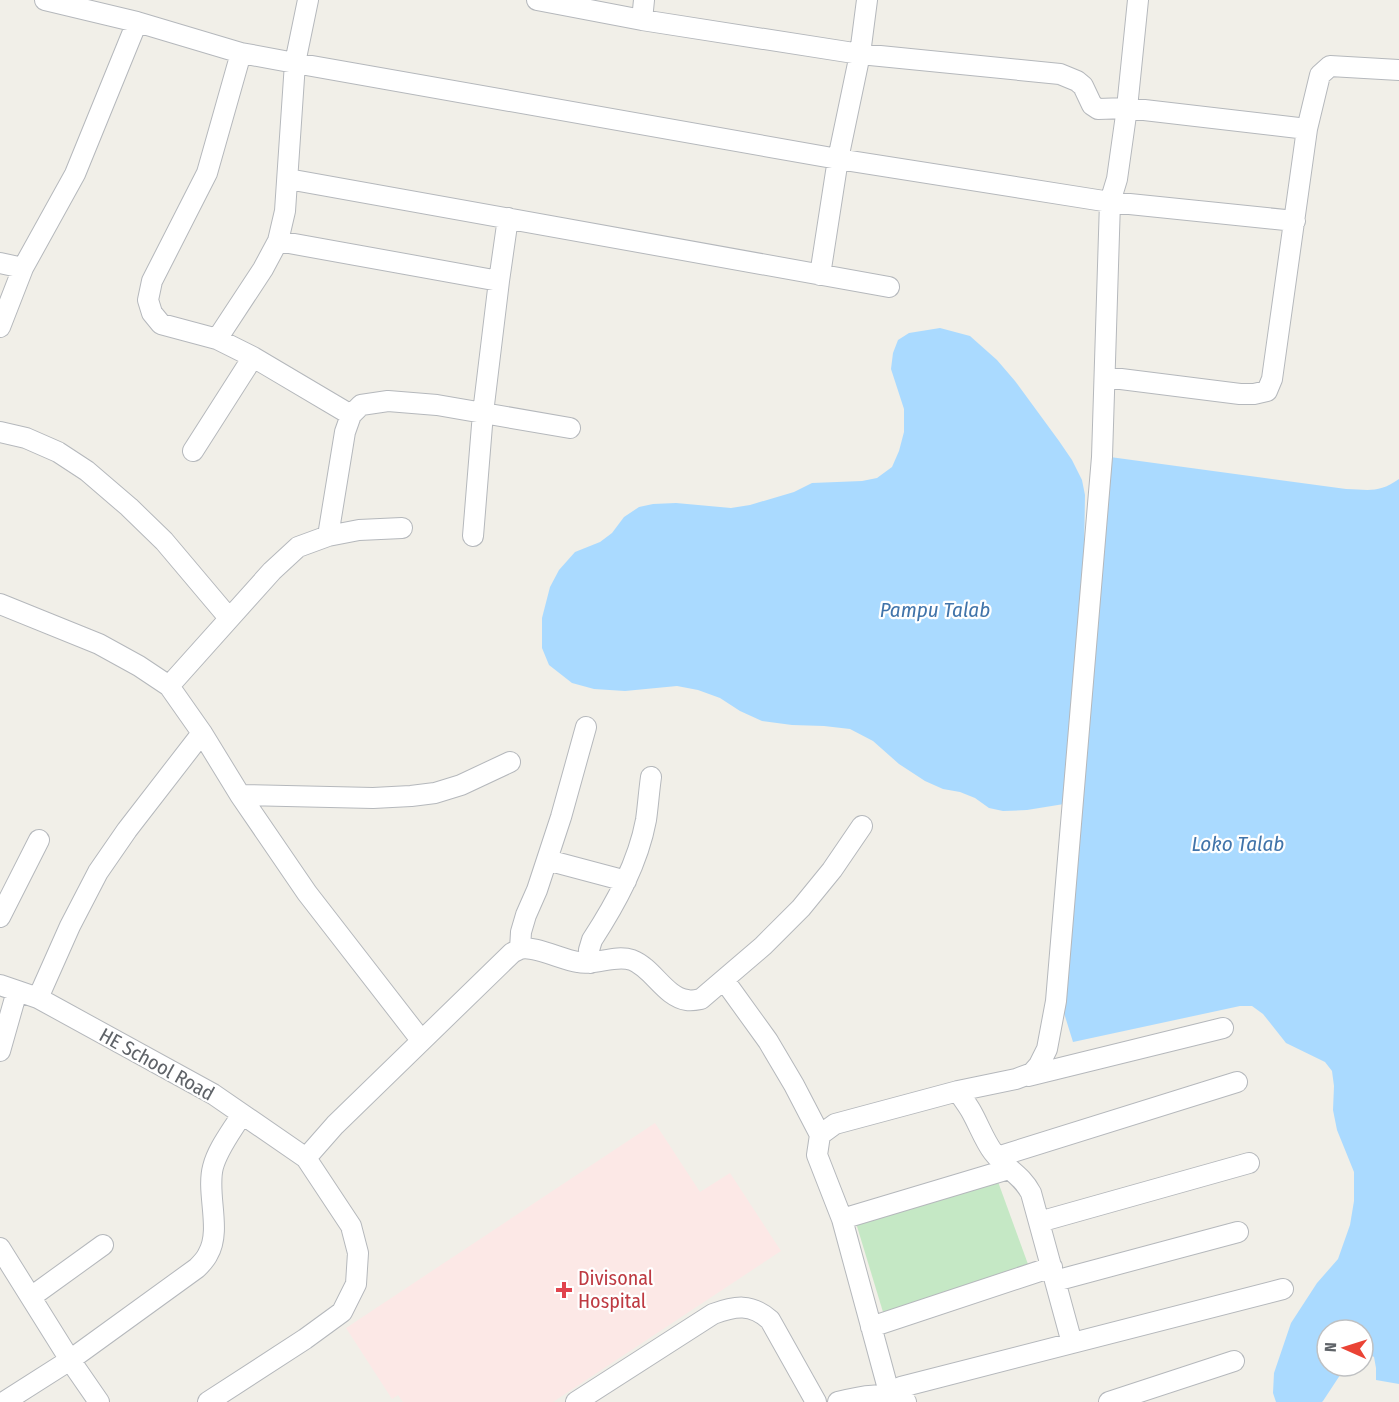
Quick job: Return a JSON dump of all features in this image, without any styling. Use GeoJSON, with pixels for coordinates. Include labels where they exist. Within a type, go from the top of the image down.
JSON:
{"type":"FeatureCollection","features":[{"type":"Feature","properties":{"kind":"street"},"geometry":{"type":"LineString","coordinates":[[45,0],[137,22],[241,53],[295,63],[838,159],[1110,202],[1295,221]]}},
{"type":"Feature","properties":{"kind":"street"},"geometry":{"type":"LineString","coordinates":[[216,339],[263,269],[278,241],[285,211],[288,180],[295,63],[308,0]]}},
{"type":"Feature","properties":{"kind":"street"},"geometry":{"type":"LineString","coordinates":[[537,0],[642,20],[860,54],[1060,74],[1083,86],[1092,105],[1098,109],[1127,108],[1307,129]]}},
{"type":"Feature","properties":{"kind":"street"},"geometry":{"type":"LineString","coordinates":[[642,20],[644,0]]}},
{"type":"Feature","properties":{"kind":"street"},"geometry":{"type":"LineString","coordinates":[[820,275],[838,159],[860,54],[867,0]]}},
{"type":"Feature","properties":{"kind":"street"},"geometry":{"type":"LineString","coordinates":[[1016,1079],[1032,1073],[1039,1065],[1047,1049],[1056,1001],[1102,456],[1110,202],[1117,179],[1127,108],[1138,0]]}},
{"type":"Feature","properties":{"kind":"street"},"geometry":{"type":"LineString","coordinates":[[0,327],[23,268],[75,174],[137,22]]}},
{"type":"Feature","properties":{"kind":"street"},"geometry":{"type":"LineString","coordinates":[[241,53],[207,173],[152,281],[148,300],[152,313],[161,324],[216,339],[254,357],[351,414]]}},
{"type":"Feature","properties":{"kind":"street"},"geometry":{"type":"LineString","coordinates":[[1105,377],[1240,394],[1267,391],[1272,379],[1307,129],[1320,75],[1330,66],[1399,70]]}},
{"type":"Feature","properties":{"kind":"street"},"geometry":{"type":"LineString","coordinates":[[288,180],[889,287]]}},
{"type":"Feature","properties":{"kind":"street"},"geometry":{"type":"LineString","coordinates":[[473,536],[483,413],[508,218]]}},
{"type":"Feature","properties":{"kind":"street"},"geometry":{"type":"LineString","coordinates":[[278,241],[500,281]]}},
{"type":"Feature","properties":{"kind":"street"},"geometry":{"type":"LineString","coordinates":[[0,263],[23,268]]}},
{"type":"Feature","properties":{"kind":"street"},"geometry":{"type":"LineString","coordinates":[[193,451],[254,357]]}},
{"type":"Feature","properties":{"kind":"street"},"geometry":{"type":"LineString","coordinates":[[328,536],[345,432],[351,414],[361,405],[388,401],[437,405],[570,428]]}},
{"type":"Feature","properties":{"kind":"street"},"geometry":{"type":"LineString","coordinates":[[0,432],[26,438],[58,452],[87,471],[164,541],[229,618]]}},
{"type":"Feature","properties":{"kind":"street"},"geometry":{"type":"LineString","coordinates":[[169,686],[272,571],[298,547],[328,536],[359,530],[402,528]]}},
{"type":"Feature","properties":{"kind":"street"},"geometry":{"type":"LineString","coordinates":[[0,604],[99,644],[169,686],[307,893],[421,1040]]}},
{"type":"Feature","properties":{"kind":"street"},"geometry":{"type":"LineString","coordinates":[[520,949],[525,915],[537,890],[561,817],[586,727]]}},
{"type":"Feature","properties":{"kind":"street"},"geometry":{"type":"LineString","coordinates":[[38,999],[70,926],[98,872],[127,830],[202,733]]}},
{"type":"Feature","properties":{"kind":"street"},"geometry":{"type":"LineString","coordinates":[[240,795],[374,798],[411,796],[435,793],[460,785],[510,762]]}},
{"type":"Feature","properties":{"kind":"street"},"geometry":{"type":"LineString","coordinates":[[590,963],[589,950],[592,940],[626,881],[637,853],[645,821],[651,777]]}},
{"type":"Feature","properties":{"kind":"street"},"geometry":{"type":"LineString","coordinates":[[208,1402],[342,1312],[356,1284],[358,1253],[351,1226],[306,1158],[335,1125],[512,953],[529,948],[578,963],[618,958],[630,960],[641,965],[677,997],[689,1000],[701,999],[763,946],[801,908],[832,870],[862,826]]}},
{"type":"Feature","properties":{"kind":"street"},"geometry":{"type":"LineString","coordinates":[[0,917],[8,881],[39,840]]}},
{"type":"Feature","properties":{"kind":"street"},"geometry":{"type":"LineString","coordinates":[[547,860],[626,881]]}},
{"type":"Feature","properties":{"kind":"street"},"geometry":{"type":"LineString","coordinates":[[724,980],[768,1041],[820,1135],[817,1155],[842,1219],[871,1327],[895,1397]]}},
{"type":"Feature","properties":{"kind":"street"},"geometry":{"type":"LineString","coordinates":[[0,1051],[9,988]]}},
{"type":"Feature","properties":{"kind":"street","name":"HE School Road"},"geometry":{"type":"LineString","coordinates":[[9,988],[38,999],[213,1094],[306,1158]]}},
{"type":"Feature","properties":{"kind":"street"},"geometry":{"type":"LineString","coordinates":[[820,1135],[835,1124],[958,1091],[1223,1028]]}},
{"type":"Feature","properties":{"kind":"street"},"geometry":{"type":"LineString","coordinates":[[842,1219],[1237,1082]]}},
{"type":"Feature","properties":{"kind":"street"},"geometry":{"type":"LineString","coordinates":[[958,1091],[987,1143],[1003,1163],[1026,1182],[1031,1193],[1072,1343]]}},
{"type":"Feature","properties":{"kind":"street"},"geometry":{"type":"LineString","coordinates":[[4,1402],[70,1360],[197,1268],[209,1253],[213,1234],[211,1183],[213,1167],[242,1114]]}},
{"type":"Feature","properties":{"kind":"street"},"geometry":{"type":"LineString","coordinates":[[1039,1222],[1249,1163]]}},
{"type":"Feature","properties":{"kind":"street"},"geometry":{"type":"LineString","coordinates":[[871,1327],[1053,1274],[1238,1232]]}},
{"type":"Feature","properties":{"kind":"street"},"geometry":{"type":"LineString","coordinates":[[31,1297],[103,1245]]}},
{"type":"Feature","properties":{"kind":"street"},"geometry":{"type":"LineString","coordinates":[[0,1248],[99,1402]]}},
{"type":"Feature","properties":{"kind":"street"},"geometry":{"type":"LineString","coordinates":[[895,1397],[901,1387],[1283,1289]]}},
{"type":"Feature","properties":{"kind":"street"},"geometry":{"type":"LineString","coordinates":[[576,1402],[713,1314],[734,1308],[747,1308],[760,1312],[770,1320],[816,1402]]}},
{"type":"Feature","properties":{"kind":"street"},"geometry":{"type":"LineString","coordinates":[[1109,1402],[1234,1361]]}},
{"type":"Feature","properties":{"kind":"street"},"geometry":{"type":"LineString","coordinates":[[838,1402],[870,1395],[895,1397]]}},
{"type":"Feature","properties":{"kind":"shaded area","name":"Divisonal Hospital"},"geometry":{"type":"Polygon","coordinates":[[[655,1123],[700,1192],[730,1173],[781,1251],[553,1402],[403,1402],[398,1395],[392,1399],[346,1328],[655,1123]]]}},
{"type":"Feature","properties":{"kind":"green space"},"geometry":{"type":"Polygon","coordinates":[[[997,1179],[1029,1267],[883,1312],[856,1223],[997,1179]]]}},
{"type":"Feature","properties":{"kind":"water"},"geometry":{"type":"Polygon","coordinates":[[[940,328],[970,336],[997,360],[1015,381],[1072,460],[1082,480],[1085,495],[1084,553],[1077,652],[1110,457],[1346,489],[1380,489],[1399,479],[1399,1384],[1376,1380],[1375,1318],[1315,1318],[1315,1378],[1338,1378],[1322,1402],[1276,1402],[1273,1393],[1274,1373],[1291,1323],[1317,1283],[1338,1259],[1350,1225],[1354,1201],[1354,1172],[1337,1130],[1333,1110],[1332,1071],[1325,1062],[1286,1043],[1263,1014],[1252,1006],[1240,1006],[1073,1042],[1064,1013],[1088,691],[1064,804],[1003,811],[989,808],[975,798],[960,792],[943,789],[925,781],[899,764],[873,741],[850,729],[762,721],[720,698],[677,686],[625,691],[594,689],[572,683],[549,665],[542,648],[542,618],[550,587],[559,570],[575,552],[600,542],[612,533],[624,517],[639,507],[676,503],[731,508],[750,505],[794,492],[812,483],[862,481],[877,478],[892,467],[904,432],[904,409],[891,369],[893,353],[898,340],[909,333],[940,328]]]}},
{"type":"Feature","properties":{"kind":"place","name":"Divisonal Hospital"},"geometry":{"type":"Point","coordinates":[564,1290]}},
{"type":"Feature","properties":{"kind":"water label","name":"Pampu Talab"},"geometry":{"type":"Point","coordinates":[935,610]}},
{"type":"Feature","properties":{"kind":"water label","name":"Loko Talab"},"geometry":{"type":"Point","coordinates":[1238,844]}}]}
